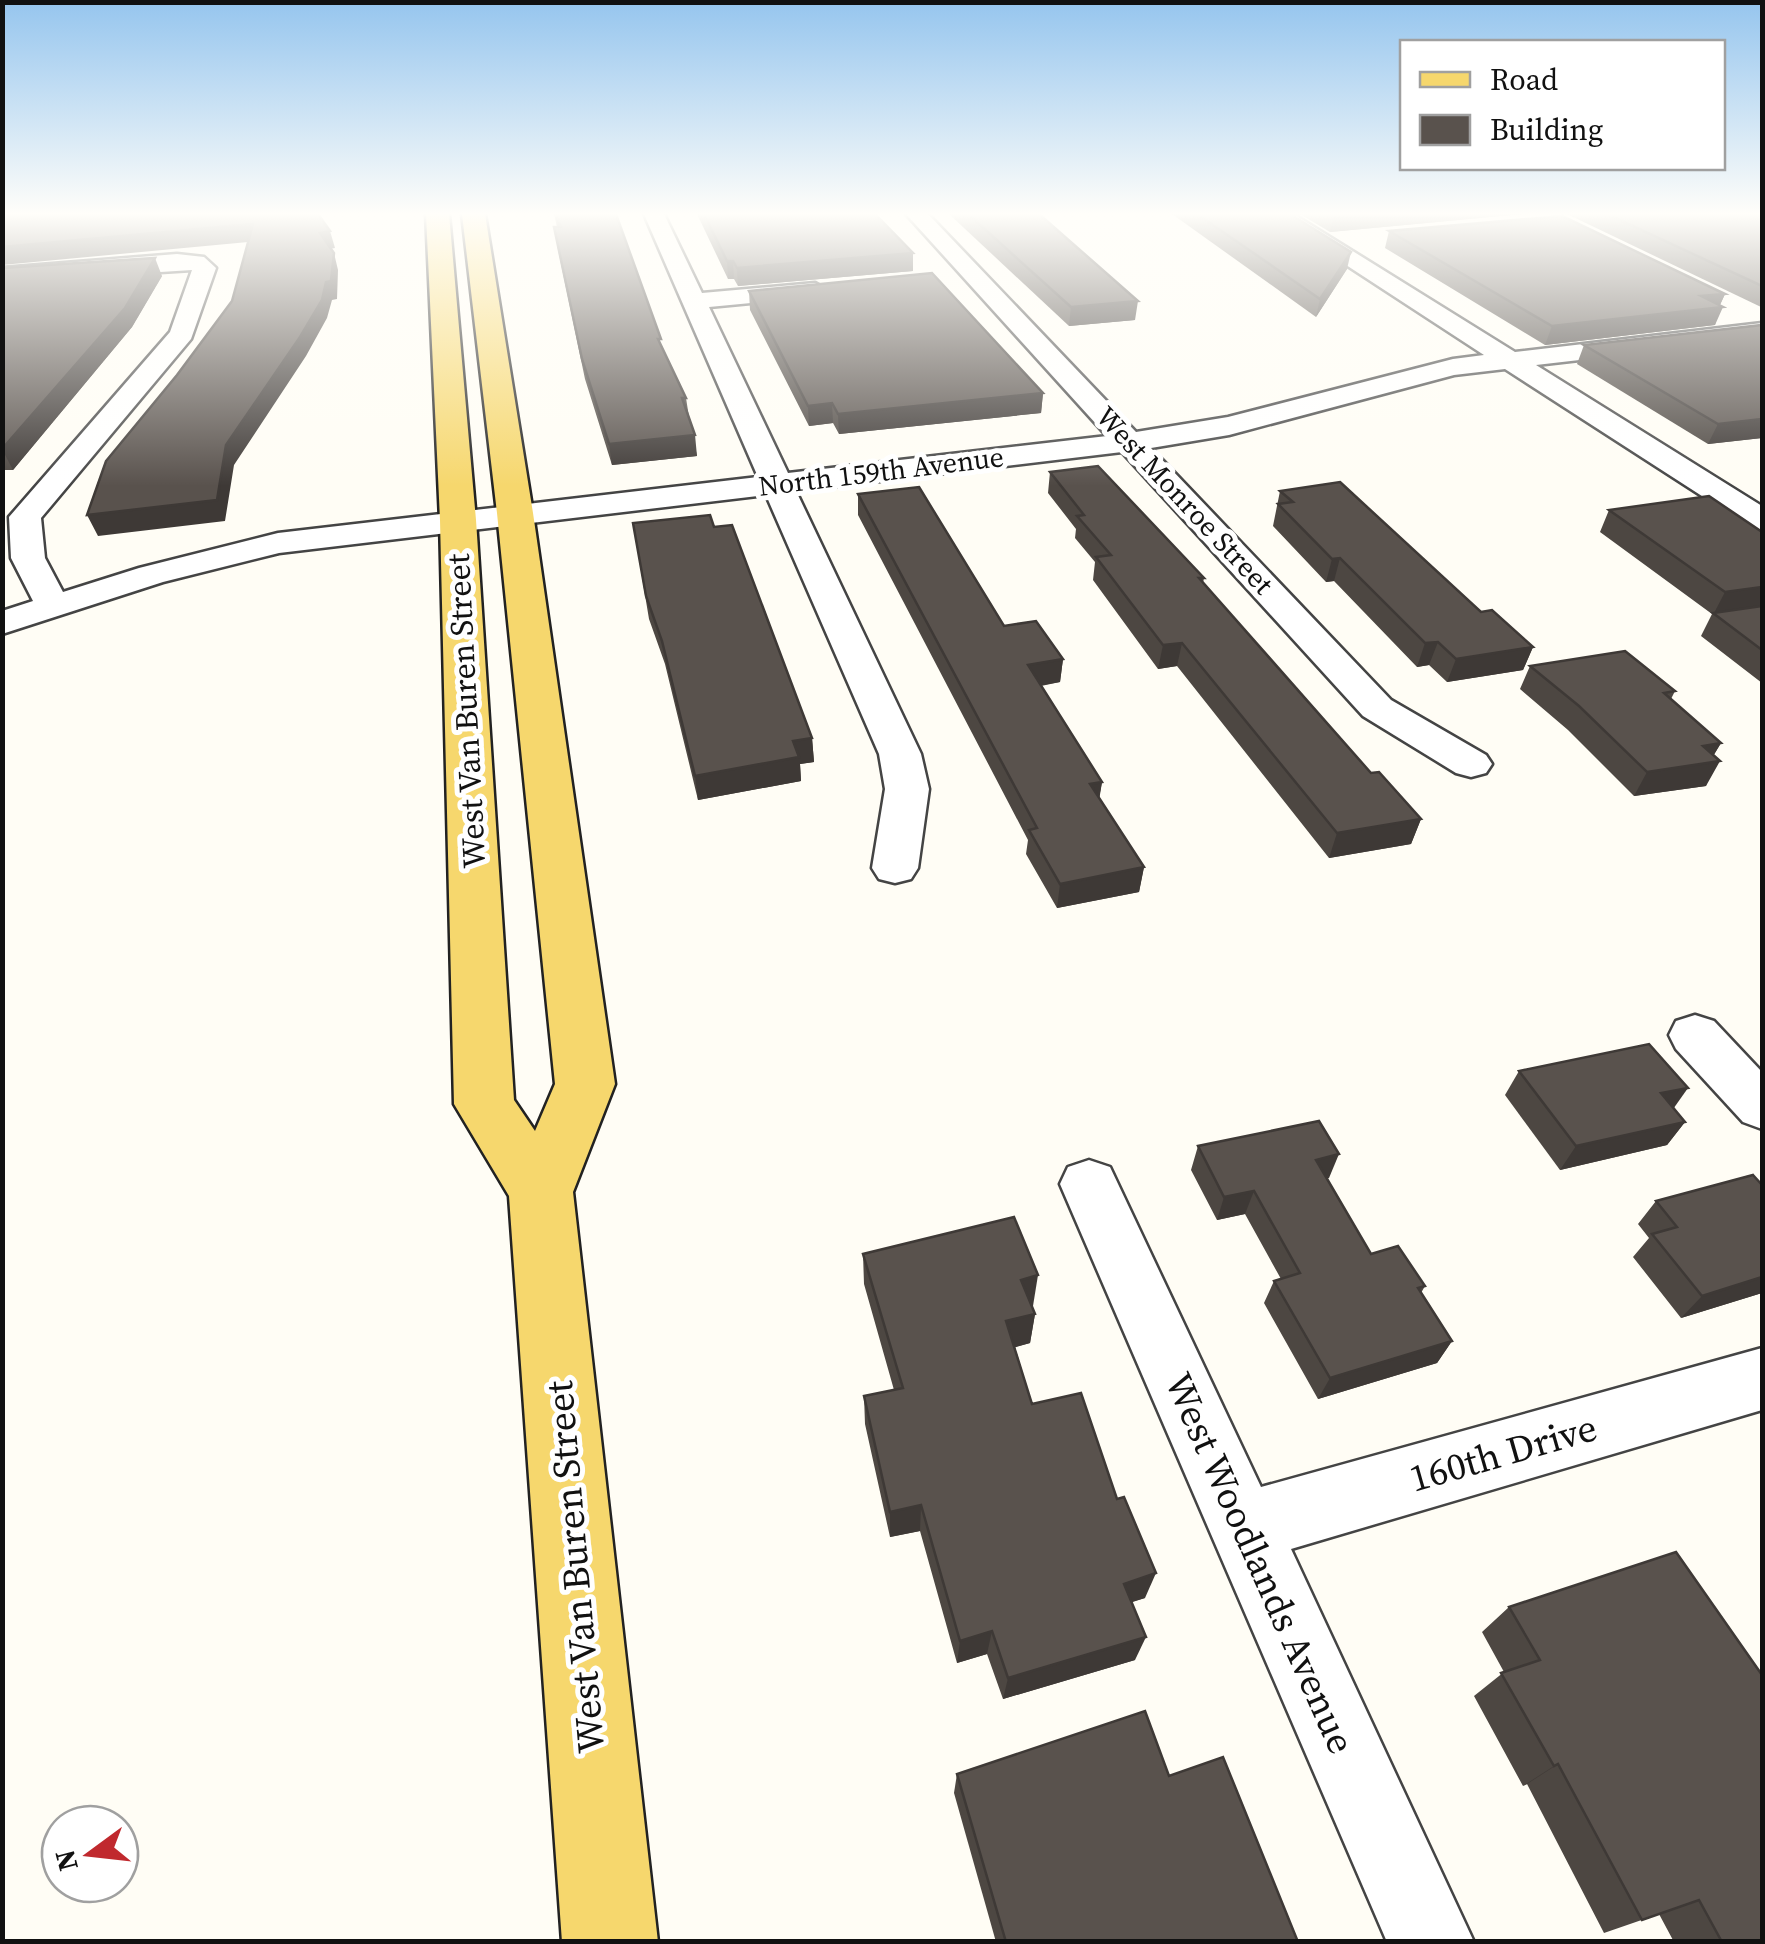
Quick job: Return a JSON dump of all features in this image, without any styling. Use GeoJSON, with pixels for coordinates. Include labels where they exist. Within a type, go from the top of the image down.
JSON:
{"type":"FeatureCollection","features":[{"type":"Feature","properties":{"kind":"main road","name":"West Van Buren Street"},"geometry":{"type":"LineString","coordinates":[[443,305],[458,520],[484,1104],[541,1192]]}},
{"type":"Feature","properties":{"kind":"main road","name":"West Van Buren Street"},"geometry":{"type":"LineString","coordinates":[[486,305],[516,514],[584,1084],[541,1192],[610,1942]]}},
{"type":"Feature","properties":{"kind":"street"},"geometry":{"type":"LineString","coordinates":[[53,606],[28,558],[25,517],[182,334],[192,305]]}},
{"type":"Feature","properties":{"kind":"street"},"geometry":{"type":"LineString","coordinates":[[696,305],[900,754],[906,788],[895,868]]}},
{"type":"Feature","properties":{"kind":"street","name":"West Monroe Street"},"geometry":{"type":"LineString","coordinates":[[1001,305],[1377,708],[1471,764]]}},
{"type":"Feature","properties":{"kind":"street"},"geometry":{"type":"LineString","coordinates":[[1423,305],[1762,520]]}},
{"type":"Feature","properties":{"kind":"street"},"geometry":{"type":"LineString","coordinates":[[1732,306],[1762,320]]}},
{"type":"Feature","properties":{"kind":"street","name":"North 159th Avenue"},"geometry":{"type":"LineString","coordinates":[[2,623],[232,553],[318,537],[1131,442],[1229,426],[1453,367],[1762,331]]}},
{"type":"Feature","properties":{"kind":"street"},"geometry":{"type":"LineString","coordinates":[[1695,1036],[1762,1107]]}},
{"type":"Feature","properties":{"kind":"street","name":"West Woodlands Avenue"},"geometry":{"type":"LineString","coordinates":[[1089,1184],[1431,1942]]}},
{"type":"Feature","properties":{"kind":"street","name":"160th Drive"},"geometry":{"type":"LineString","coordinates":[[1244,1528],[1762,1379]]}},
{"type":"Feature","properties":{"kind":"building"},"geometry":{"type":"Polygon","coordinates":[[[2,305],[127,305],[125,308],[2,449],[2,305]]]}},
{"type":"Feature","properties":{"kind":"building"},"geometry":{"type":"Polygon","coordinates":[[[229,305],[319,305],[226,445],[217,500],[87,515],[106,461],[229,305]]]}},
{"type":"Feature","properties":{"kind":"building"},"geometry":{"type":"Polygon","coordinates":[[[570,305],[649,305],[658,339],[686,398],[682,398],[695,435],[609,444],[582,359],[570,305]]]}},
{"type":"Feature","properties":{"kind":"building"},"geometry":{"type":"Polygon","coordinates":[[[756,305],[961,305],[1043,393],[838,414],[832,403],[808,406],[756,305]]]}},
{"type":"Feature","properties":{"kind":"building"},"geometry":{"type":"Polygon","coordinates":[[[1515,305],[1723,307],[1552,326],[1515,305]]]}},
{"type":"Feature","properties":{"kind":"building"},"geometry":{"type":"Polygon","coordinates":[[[1762,325],[1762,419],[1718,424],[1584,345],[1762,325]]]}},
{"type":"Feature","properties":{"kind":"building"},"geometry":{"type":"Polygon","coordinates":[[[1098,466],[1204,578],[1199,578],[1371,773],[1379,772],[1421,819],[1337,833],[1182,643],[1163,645],[1096,557],[1111,555],[1077,516],[1084,515],[1050,472],[1098,466]]]}},
{"type":"Feature","properties":{"kind":"building"},"geometry":{"type":"Polygon","coordinates":[[[1340,482],[1481,612],[1492,610],[1533,647],[1456,659],[1438,642],[1425,643],[1340,558],[1332,559],[1278,504],[1293,502],[1280,491],[1340,482]]]}},
{"type":"Feature","properties":{"kind":"building"},"geometry":{"type":"Polygon","coordinates":[[[919,487],[1004,626],[1036,621],[1063,659],[1028,665],[1102,782],[1090,784],[1144,867],[1060,884],[1029,830],[1037,828],[858,494],[919,487]]]}},
{"type":"Feature","properties":{"kind":"building"},"geometry":{"type":"Polygon","coordinates":[[[1709,496],[1762,532],[1762,587],[1725,592],[1609,510],[1709,496]]]}},
{"type":"Feature","properties":{"kind":"building"},"geometry":{"type":"Polygon","coordinates":[[[710,515],[714,527],[732,525],[812,738],[793,741],[799,757],[695,776],[662,641],[646,596],[633,523],[710,515]]]}},
{"type":"Feature","properties":{"kind":"building"},"geometry":{"type":"Polygon","coordinates":[[[1762,606],[1762,650],[1713,613],[1762,606]]]}},
{"type":"Feature","properties":{"kind":"building"},"geometry":{"type":"Polygon","coordinates":[[[1625,651],[1675,691],[1664,693],[1721,743],[1703,746],[1720,761],[1647,772],[1579,706],[1530,666],[1625,651]]]}},
{"type":"Feature","properties":{"kind":"building"},"geometry":{"type":"Polygon","coordinates":[[[1649,1044],[1688,1088],[1661,1093],[1685,1122],[1576,1146],[1519,1071],[1649,1044]]]}},
{"type":"Feature","properties":{"kind":"building"},"geometry":{"type":"Polygon","coordinates":[[[1319,1121],[1339,1154],[1316,1160],[1371,1254],[1398,1246],[1425,1286],[1418,1288],[1452,1341],[1330,1378],[1274,1281],[1300,1273],[1254,1191],[1224,1197],[1198,1146],[1319,1121]]]}},
{"type":"Feature","properties":{"kind":"building"},"geometry":{"type":"Polygon","coordinates":[[[1753,1175],[1762,1185],[1762,1277],[1702,1296],[1652,1234],[1677,1227],[1656,1201],[1753,1175]]]}},
{"type":"Feature","properties":{"kind":"building"},"geometry":{"type":"Polygon","coordinates":[[[1014,1217],[1038,1275],[1021,1280],[1035,1314],[1006,1321],[1032,1404],[1081,1393],[1117,1499],[1124,1497],[1156,1573],[1124,1584],[1146,1637],[1008,1678],[992,1631],[960,1641],[921,1505],[890,1512],[864,1396],[903,1388],[863,1254],[1014,1217]]]}},
{"type":"Feature","properties":{"kind":"building"},"geometry":{"type":"Polygon","coordinates":[[[1676,1552],[1762,1675],[1762,1942],[1722,1942],[1699,1900],[1642,1920],[1558,1764],[1554,1766],[1501,1673],[1540,1660],[1509,1607],[1676,1552]]]}},
{"type":"Feature","properties":{"kind":"building"},"geometry":{"type":"Polygon","coordinates":[[[1145,1711],[1169,1776],[1223,1757],[1298,1942],[1006,1942],[957,1774],[1145,1711]]]}}]}
